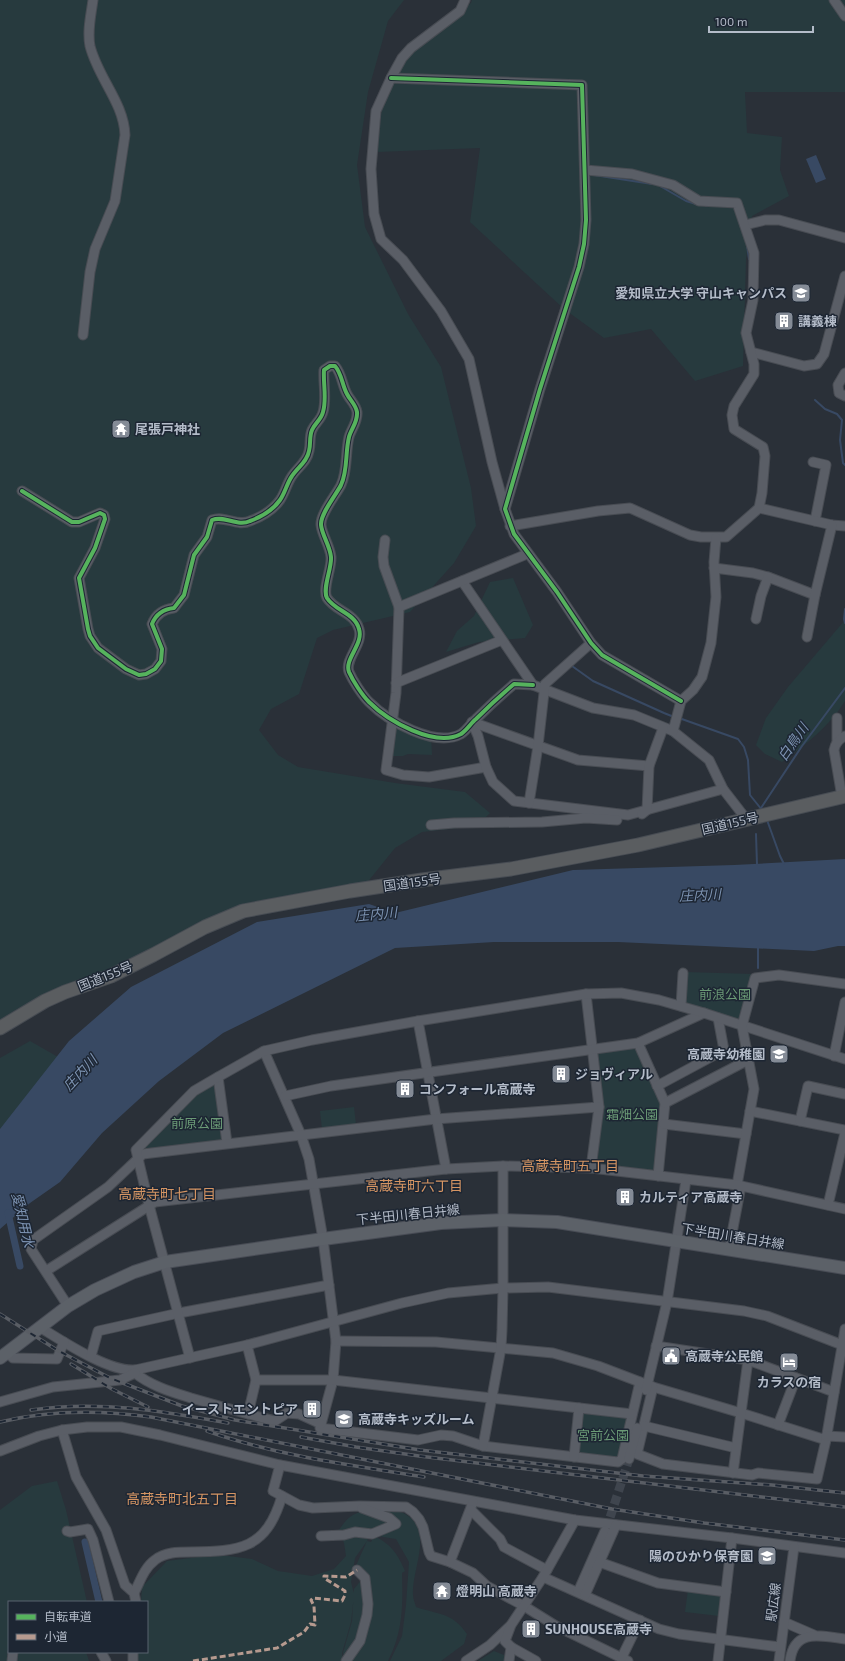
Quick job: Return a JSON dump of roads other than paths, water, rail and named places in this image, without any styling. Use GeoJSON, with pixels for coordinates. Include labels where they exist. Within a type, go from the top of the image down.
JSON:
{"type":"FeatureCollection","features":[{"type":"Feature","properties":{"kind":"highway","name":"国道155号"},"geometry":{"type":"LineString","coordinates":[[0,1028],[45,1001],[65,992],[111,976],[205,927],[243,911],[343,892],[511,869],[638,845],[844,796]]}},
{"type":"Feature","properties":{"kind":"main road","name":"下半田川春日井線"},"geometry":{"type":"LineString","coordinates":[[4,1356],[68,1306],[114,1281],[134,1272],[165,1262],[441,1223],[503,1220],[557,1222],[845,1268]]}},
{"type":"Feature","properties":{"kind":"street"},"geometry":{"type":"LineString","coordinates":[[84,335],[90,272],[95,249],[115,201],[125,135],[125,128],[120,109],[98,68],[90,47],[88,35],[93,0]]}},
{"type":"Feature","properties":{"kind":"street"},"geometry":{"type":"LineString","coordinates":[[465,0],[460,12],[411,48],[402,58],[376,110],[371,169],[374,214],[381,239],[403,260],[427,292],[441,311],[470,359],[492,462],[510,526],[514,534],[527,554],[557,592],[591,643],[602,655],[681,701]]}},
{"type":"Feature","properties":{"kind":"street"},"geometry":{"type":"LineString","coordinates":[[834,0],[845,16]]}},
{"type":"Feature","properties":{"kind":"street"},"geometry":{"type":"LineString","coordinates":[[391,78],[582,85],[586,220],[584,244],[579,267],[540,389],[505,509]]}},
{"type":"Feature","properties":{"kind":"street"},"geometry":{"type":"LineString","coordinates":[[510,526],[584,513],[630,508],[690,535],[716,538],[726,537],[759,508],[762,493],[765,456],[763,447],[734,429],[732,415],[734,406],[754,374],[754,364],[746,333],[753,300],[754,253],[737,203],[699,201],[673,185],[632,174],[585,170]]}},
{"type":"Feature","properties":{"kind":"street"},"geometry":{"type":"LineString","coordinates":[[745,225],[775,219],[845,238]]}},
{"type":"Feature","properties":{"kind":"street"},"geometry":{"type":"LineString","coordinates":[[751,352],[804,366],[817,364],[824,354],[845,276]]}},
{"type":"Feature","properties":{"kind":"street"},"geometry":{"type":"LineString","coordinates":[[22,491],[72,522],[79,522],[100,514],[104,515],[105,519],[95,548],[79,578],[88,629],[93,642],[98,648],[131,672],[139,675],[146,674],[155,669],[161,661],[162,649],[152,624],[155,617],[167,609],[174,608],[184,595],[194,556],[206,537],[212,520],[219,517],[235,523],[248,522],[265,514],[280,501],[292,475],[306,459],[309,451],[311,433],[323,412],[325,393],[324,370],[330,366],[335,366],[339,371],[347,394],[355,405],[357,412],[356,423],[348,438],[346,466],[341,484],[321,521],[321,526],[327,540],[331,556],[326,597],[332,604],[354,619],[360,630],[359,640],[348,665],[349,672],[368,701],[415,733],[450,738],[462,733],[514,684],[533,685],[593,708],[634,715],[662,728],[674,728],[709,760],[723,789],[747,820]]}},
{"type":"Feature","properties":{"kind":"street"},"geometry":{"type":"LineString","coordinates":[[845,373],[838,385],[839,393],[845,396]]}},
{"type":"Feature","properties":{"kind":"street"},"geometry":{"type":"LineString","coordinates":[[813,462],[826,465],[815,521]]}},
{"type":"Feature","properties":{"kind":"street"},"geometry":{"type":"LineString","coordinates":[[759,508],[832,525],[845,526]]}},
{"type":"Feature","properties":{"kind":"street"},"geometry":{"type":"LineString","coordinates":[[807,637],[815,595],[832,525]]}},
{"type":"Feature","properties":{"kind":"street"},"geometry":{"type":"LineString","coordinates":[[674,728],[681,701],[698,684],[705,668],[711,643],[716,597],[714,568],[716,538]]}},
{"type":"Feature","properties":{"kind":"street"},"geometry":{"type":"LineString","coordinates":[[385,540],[383,557],[384,566],[398,607],[396,683],[386,770],[403,775],[429,777],[486,767]]}},
{"type":"Feature","properties":{"kind":"street"},"geometry":{"type":"LineString","coordinates":[[398,607],[527,554]]}},
{"type":"Feature","properties":{"kind":"street"},"geometry":{"type":"LineString","coordinates":[[714,568],[753,573],[768,577],[815,595]]}},
{"type":"Feature","properties":{"kind":"street"},"geometry":{"type":"LineString","coordinates":[[756,619],[761,596],[768,577]]}},
{"type":"Feature","properties":{"kind":"street"},"geometry":{"type":"LineString","coordinates":[[462,581],[533,685]]}},
{"type":"Feature","properties":{"kind":"street"},"geometry":{"type":"LineString","coordinates":[[396,683],[502,640]]}},
{"type":"Feature","properties":{"kind":"street"},"geometry":{"type":"LineString","coordinates":[[529,803],[538,746],[543,688],[545,684],[591,643]]}},
{"type":"Feature","properties":{"kind":"street"},"geometry":{"type":"LineString","coordinates":[[837,718],[838,742]]}},
{"type":"Feature","properties":{"kind":"street"},"geometry":{"type":"LineString","coordinates":[[472,722],[578,760],[649,766]]}},
{"type":"Feature","properties":{"kind":"street"},"geometry":{"type":"LineString","coordinates":[[472,722],[478,736],[486,767],[493,782],[503,793],[514,801],[628,815],[723,789]]}},
{"type":"Feature","properties":{"kind":"street"},"geometry":{"type":"LineString","coordinates":[[431,825],[454,823],[542,822],[586,818],[628,820],[640,816],[647,810],[649,766],[662,728]]}},
{"type":"Feature","properties":{"kind":"street"},"geometry":{"type":"LineString","coordinates":[[844,796],[834,750],[838,742],[845,736]]}},
{"type":"Feature","properties":{"kind":"street"},"geometry":{"type":"LineString","coordinates":[[681,1006],[683,973]]}},
{"type":"Feature","properties":{"kind":"street"},"geometry":{"type":"LineString","coordinates":[[729,1249],[754,1090],[742,1026],[755,978],[779,976],[845,984]]}},
{"type":"Feature","properties":{"kind":"street"},"geometry":{"type":"LineString","coordinates":[[190,1358],[149,1205],[136,1150],[194,1091],[264,1052],[312,1040],[418,1021],[586,994],[621,993],[659,1000],[681,1006],[845,1059]]}},
{"type":"Feature","properties":{"kind":"street"},"geometry":{"type":"LineString","coordinates":[[586,994],[599,1107],[591,1168]]}},
{"type":"Feature","properties":{"kind":"street"},"geometry":{"type":"LineString","coordinates":[[834,1056],[845,1006]]}},
{"type":"Feature","properties":{"kind":"street"},"geometry":{"type":"LineString","coordinates":[[285,1096],[331,1086],[592,1049],[638,1044],[704,1013]]}},
{"type":"Feature","properties":{"kind":"street"},"geometry":{"type":"LineString","coordinates":[[657,1086],[724,1050],[718,1018]]}},
{"type":"Feature","properties":{"kind":"street"},"geometry":{"type":"LineString","coordinates":[[418,1021],[446,1169]]}},
{"type":"Feature","properties":{"kind":"street"},"geometry":{"type":"LineString","coordinates":[[638,1044],[666,1103],[658,1176]]}},
{"type":"Feature","properties":{"kind":"street"},"geometry":{"type":"LineString","coordinates":[[264,1052],[301,1134],[315,1184],[336,1341],[333,1380],[320,1424]]}},
{"type":"Feature","properties":{"kind":"street"},"geometry":{"type":"LineString","coordinates":[[666,1103],[748,1060]]}},
{"type":"Feature","properties":{"kind":"street"},"geometry":{"type":"LineString","coordinates":[[218,1078],[227,1144]]}},
{"type":"Feature","properties":{"kind":"street"},"geometry":{"type":"LineString","coordinates":[[800,1121],[808,1086],[845,1094]]}},
{"type":"Feature","properties":{"kind":"street"},"geometry":{"type":"LineString","coordinates":[[68,1306],[31,1249],[33,1240],[108,1187],[143,1154],[436,1119],[599,1107]]}},
{"type":"Feature","properties":{"kind":"street"},"geometry":{"type":"LineString","coordinates":[[750,1111],[845,1130]]}},
{"type":"Feature","properties":{"kind":"street"},"geometry":{"type":"LineString","coordinates":[[664,1124],[746,1134]]}},
{"type":"Feature","properties":{"kind":"street"},"geometry":{"type":"LineString","coordinates":[[828,1205],[845,1133]]}},
{"type":"Feature","properties":{"kind":"street"},"geometry":{"type":"LineString","coordinates":[[46,1271],[155,1202],[446,1169],[503,1166],[591,1168],[739,1186],[845,1209]]}},
{"type":"Feature","properties":{"kind":"street"},"geometry":{"type":"LineString","coordinates":[[483,1446],[501,1348],[504,1288],[503,1166]]}},
{"type":"Feature","properties":{"kind":"street"},"geometry":{"type":"LineString","coordinates":[[629,1459],[667,1302],[675,1240],[686,1180]]}},
{"type":"Feature","properties":{"kind":"street"},"geometry":{"type":"LineString","coordinates":[[91,1356],[98,1331],[179,1313],[329,1285]]}},
{"type":"Feature","properties":{"kind":"street"},"geometry":{"type":"LineString","coordinates":[[0,1402],[53,1388],[120,1380],[135,1372],[247,1345],[402,1302],[448,1293],[504,1288],[548,1287],[744,1311],[767,1316],[844,1345]]}},
{"type":"Feature","properties":{"kind":"street"},"geometry":{"type":"LineString","coordinates":[[41,1328],[91,1356],[119,1369],[135,1372],[146,1381],[176,1393],[275,1421],[288,1413],[299,1414],[320,1424],[320,1428],[418,1440],[441,1435],[453,1436],[483,1446],[618,1462],[622,1459],[632,1414],[647,1385]]}},
{"type":"Feature","properties":{"kind":"street"},"geometry":{"type":"LineString","coordinates":[[647,1385],[644,1426],[637,1454],[663,1464],[752,1475],[758,1473],[817,1479],[844,1345],[845,1329]]}},
{"type":"Feature","properties":{"kind":"street"},"geometry":{"type":"LineString","coordinates":[[336,1341],[436,1342],[553,1353],[598,1366],[647,1385],[778,1425],[826,1438],[845,1437]]}},
{"type":"Feature","properties":{"kind":"street"},"geometry":{"type":"LineString","coordinates":[[4,1356],[13,1358],[56,1359],[64,1342]]}},
{"type":"Feature","properties":{"kind":"street"},"geometry":{"type":"LineString","coordinates":[[247,1345],[256,1380],[248,1414]]}},
{"type":"Feature","properties":{"kind":"street"},"geometry":{"type":"LineString","coordinates":[[656,1346],[748,1360],[834,1392]]}},
{"type":"Feature","properties":{"kind":"street"},"geometry":{"type":"LineString","coordinates":[[733,1473],[748,1360]]}},
{"type":"Feature","properties":{"kind":"street"},"geometry":{"type":"LineString","coordinates":[[778,1425],[796,1378]]}},
{"type":"Feature","properties":{"kind":"street"},"geometry":{"type":"LineString","coordinates":[[256,1380],[333,1380],[632,1414]]}},
{"type":"Feature","properties":{"kind":"street"},"geometry":{"type":"LineString","coordinates":[[574,1457],[579,1408]]}},
{"type":"Feature","properties":{"kind":"street"},"geometry":{"type":"LineString","coordinates":[[644,1426],[736,1448]]}},
{"type":"Feature","properties":{"kind":"street"},"geometry":{"type":"LineString","coordinates":[[0,1451],[39,1436],[62,1430],[87,1427],[121,1427],[160,1435],[280,1465],[472,1506],[845,1553]]}},
{"type":"Feature","properties":{"kind":"street"},"geometry":{"type":"LineString","coordinates":[[62,1430],[76,1476],[109,1535],[125,1585],[135,1598],[149,1565],[161,1556],[179,1552],[230,1550],[240,1547],[266,1532],[272,1524],[282,1496]]}},
{"type":"Feature","properties":{"kind":"street"},"geometry":{"type":"LineString","coordinates":[[280,1465],[273,1491],[300,1505],[313,1508],[360,1506],[406,1507],[413,1512],[424,1527],[431,1556],[450,1562],[473,1573],[487,1586],[524,1606],[556,1626],[625,1659],[640,1620]]}},
{"type":"Feature","properties":{"kind":"street"},"geometry":{"type":"LineString","coordinates":[[321,1536],[344,1535],[355,1532],[371,1537],[396,1524],[389,1518],[365,1510],[360,1506]]}},
{"type":"Feature","properties":{"kind":"street"},"geometry":{"type":"LineString","coordinates":[[450,1562],[472,1506]]}},
{"type":"Feature","properties":{"kind":"street"},"geometry":{"type":"LineString","coordinates":[[472,1506],[500,1539],[504,1547],[581,1594],[659,1629],[679,1634],[780,1647]]}},
{"type":"Feature","properties":{"kind":"street"},"geometry":{"type":"LineString","coordinates":[[466,1661],[490,1645],[511,1625],[545,1573],[574,1520]]}},
{"type":"Feature","properties":{"kind":"street"},"geometry":{"type":"LineString","coordinates":[[581,1594],[599,1562],[616,1525]]}},
{"type":"Feature","properties":{"kind":"street"},"geometry":{"type":"LineString","coordinates":[[67,1531],[70,1532],[88,1528],[93,1540],[110,1601]]}},
{"type":"Feature","properties":{"kind":"street"},"geometry":{"type":"LineString","coordinates":[[581,1594],[605,1531]]}},
{"type":"Feature","properties":{"kind":"street"},"geometry":{"type":"LineString","coordinates":[[718,1661],[732,1538]]}},
{"type":"Feature","properties":{"kind":"street","name":"駅広線"},"geometry":{"type":"LineString","coordinates":[[779,1661],[794,1547]]}},
{"type":"Feature","properties":{"kind":"street"},"geometry":{"type":"LineString","coordinates":[[599,1562],[658,1583],[726,1592]]}},
{"type":"Feature","properties":{"kind":"street"},"geometry":{"type":"LineString","coordinates":[[346,1661],[360,1641],[367,1615],[368,1595],[365,1578],[357,1570]]}},
{"type":"Feature","properties":{"kind":"street"},"geometry":{"type":"LineString","coordinates":[[784,1622],[814,1635],[845,1639]]}},
{"type":"Feature","properties":{"kind":"street"},"geometry":{"type":"LineString","coordinates":[[511,1625],[505,1642],[536,1661]]}},
{"type":"Feature","properties":{"kind":"street"},"geometry":{"type":"LineString","coordinates":[[790,1661],[791,1653],[796,1643],[814,1635]]}},
{"type":"Feature","properties":{"kind":"street"},"geometry":{"type":"LineString","coordinates":[[509,1661],[511,1647]]}},
{"type":"Feature","properties":{"kind":"water"},"geometry":{"type":"Polygon","coordinates":[[[816,155],[826,179],[816,183],[806,159],[816,155]]]}},
{"type":"Feature","properties":{"kind":"water","name":"庄内川"},"geometry":{"type":"Polygon","coordinates":[[[845,859],[845,946],[814,951],[618,942],[494,942],[395,948],[223,1033],[159,1081],[102,1133],[60,1182],[30,1203],[0,1229],[0,1129],[69,1041],[131,987],[257,922],[369,904],[395,913],[573,870],[734,865],[845,859]]]}},
{"type":"Feature","properties":{"kind":"waterway"},"geometry":{"type":"LineString","coordinates":[[594,175],[652,184]]}},
{"type":"Feature","properties":{"kind":"waterway"},"geometry":{"type":"LineString","coordinates":[[660,186],[686,201],[696,204]]}},
{"type":"Feature","properties":{"kind":"waterway"},"geometry":{"type":"LineString","coordinates":[[706,206],[717,206]]}},
{"type":"Feature","properties":{"kind":"waterway"},"geometry":{"type":"LineString","coordinates":[[747,245],[749,259]]}},
{"type":"Feature","properties":{"kind":"waterway","name":"白鳥川"},"geometry":{"type":"LineString","coordinates":[[815,400],[825,409],[837,414],[842,420],[840,440],[843,463],[845,465]]}},
{"type":"Feature","properties":{"kind":"waterway","name":"白鳥川"},"geometry":{"type":"LineString","coordinates":[[845,609],[845,623]]}},
{"type":"Feature","properties":{"kind":"waterway"},"geometry":{"type":"LineString","coordinates":[[572,666],[593,681],[674,717]]}},
{"type":"Feature","properties":{"kind":"waterway","name":"白鳥川"},"geometry":{"type":"LineString","coordinates":[[761,808],[802,746],[845,688]]}},
{"type":"Feature","properties":{"kind":"waterway"},"geometry":{"type":"LineString","coordinates":[[679,718],[738,739],[744,747],[748,760],[750,795],[762,810]]}},
{"type":"Feature","properties":{"kind":"waterway","name":"白鳥川"},"geometry":{"type":"LineString","coordinates":[[767,820],[784,864]]}},
{"type":"Feature","properties":{"kind":"waterway"},"geometry":{"type":"LineString","coordinates":[[756,834],[757,865]]}},
{"type":"Feature","properties":{"kind":"waterway"},"geometry":{"type":"LineString","coordinates":[[758,946],[758,968]]}},
{"type":"Feature","properties":{"kind":"waterway","name":"愛知用水"},"geometry":{"type":"LineString","coordinates":[[8,1213],[20,1266]]}},
{"type":"Feature","properties":{"kind":"waterway","name":"愛知用水"},"geometry":{"type":"LineString","coordinates":[[85,1542],[99,1601]]}},
{"type":"Feature","properties":{"kind":"tunnel"},"geometry":{"type":"LineString","coordinates":[[606,1530],[629,1459]]}},
{"type":"Feature","properties":{"kind":"railway"},"geometry":{"type":"LineString","coordinates":[[0,1314],[57,1350],[110,1378],[182,1406],[235,1420],[420,1450],[643,1476],[772,1485],[845,1493]]}},
{"type":"Feature","properties":{"kind":"railway"},"geometry":{"type":"LineString","coordinates":[[71,1364],[112,1389],[148,1407]]}},
{"type":"Feature","properties":{"kind":"railway"},"geometry":{"type":"LineString","coordinates":[[31,1410],[81,1406],[130,1408],[179,1414],[228,1423]]}},
{"type":"Feature","properties":{"kind":"railway"},"geometry":{"type":"LineString","coordinates":[[0,1422],[37,1415],[75,1412],[113,1413],[151,1417],[612,1509],[704,1523],[845,1540]]}},
{"type":"Feature","properties":{"kind":"railway"},"geometry":{"type":"LineString","coordinates":[[207,1431],[260,1447],[314,1459],[424,1477]]}},
{"type":"Feature","properties":{"kind":"railway"},"geometry":{"type":"LineString","coordinates":[[301,1437],[419,1456],[845,1507]]}},
{"type":"Feature","properties":{"kind":"place","name":"愛知県立大学 守山キャンパス"},"geometry":{"type":"Point","coordinates":[801,293]}},
{"type":"Feature","properties":{"kind":"place","name":"講義棟"},"geometry":{"type":"Point","coordinates":[784,321]}},
{"type":"Feature","properties":{"kind":"place","name":"尾張戸神社"},"geometry":{"type":"Point","coordinates":[121,429]}},
{"type":"Feature","properties":{"kind":"place","name":"高蔵寺幼稚園"},"geometry":{"type":"Point","coordinates":[779,1054]}},
{"type":"Feature","properties":{"kind":"place","name":"ジョヴィアル"},"geometry":{"type":"Point","coordinates":[561,1074]}},
{"type":"Feature","properties":{"kind":"place","name":"コンフォール高蔵寺"},"geometry":{"type":"Point","coordinates":[405,1089]}},
{"type":"Feature","properties":{"kind":"place","name":"カルティア高蔵寺"},"geometry":{"type":"Point","coordinates":[625,1197]}},
{"type":"Feature","properties":{"kind":"place","name":"高蔵寺公民館"},"geometry":{"type":"Point","coordinates":[671,1356]}},
{"type":"Feature","properties":{"kind":"place","name":"カラスの宿"},"geometry":{"type":"Point","coordinates":[789,1362]}},
{"type":"Feature","properties":{"kind":"place","name":"イーストエントピア"},"geometry":{"type":"Point","coordinates":[312,1409]}},
{"type":"Feature","properties":{"kind":"place","name":"高蔵寺キッズルーム"},"geometry":{"type":"Point","coordinates":[344,1419]}},
{"type":"Feature","properties":{"kind":"place","name":"陽のひかり保育園"},"geometry":{"type":"Point","coordinates":[767,1556]}},
{"type":"Feature","properties":{"kind":"place","name":"燈明山 高蔵寺"},"geometry":{"type":"Point","coordinates":[442,1591]}},
{"type":"Feature","properties":{"kind":"place","name":"SUNHOUSE高蔵寺"},"geometry":{"type":"Point","coordinates":[531,1629]}},
{"type":"Feature","properties":{"kind":"district","name":"高蔵寺町五丁目"},"geometry":{"type":"Point","coordinates":[570,1166]}},
{"type":"Feature","properties":{"kind":"district","name":"高蔵寺町六丁目"},"geometry":{"type":"Point","coordinates":[414,1186]}},
{"type":"Feature","properties":{"kind":"district","name":"高蔵寺町七丁目"},"geometry":{"type":"Point","coordinates":[167,1194]}},
{"type":"Feature","properties":{"kind":"district","name":"高蔵寺町北五丁目"},"geometry":{"type":"Point","coordinates":[182,1499]}},
{"type":"Feature","properties":{"kind":"park label","name":"前浪公園"},"geometry":{"type":"Point","coordinates":[725,994]}},
{"type":"Feature","properties":{"kind":"park label","name":"霜畑公園"},"geometry":{"type":"Point","coordinates":[632,1114]}},
{"type":"Feature","properties":{"kind":"park label","name":"前原公園"},"geometry":{"type":"Point","coordinates":[197,1123]}},
{"type":"Feature","properties":{"kind":"park label","name":"宮前公園"},"geometry":{"type":"Point","coordinates":[603,1435]}}]}
